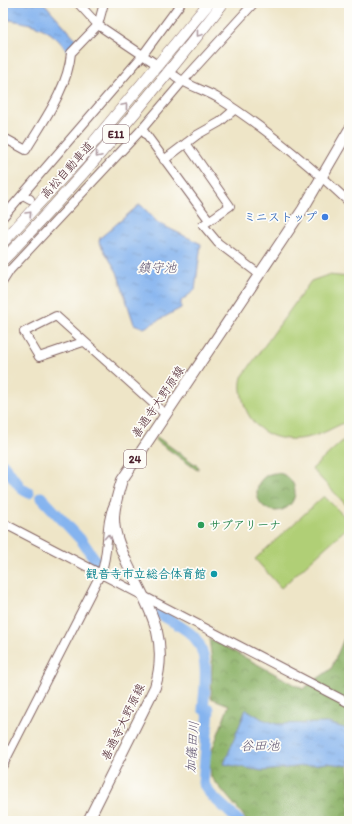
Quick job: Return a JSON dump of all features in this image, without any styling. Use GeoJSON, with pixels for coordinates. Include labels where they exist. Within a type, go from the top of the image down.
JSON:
{"type":"FeatureCollection","features":[{"type":"Feature","properties":{"kind":"highway","name":"高松自動車道"},"geometry":{"type":"LineString","coordinates":[[3,242],[84,155],[209,3]]}},
{"type":"Feature","properties":{"kind":"highway","name":"高松自動車道"},"geometry":{"type":"LineString","coordinates":[[3,260],[93,161],[188,48],[223,3]]}},
{"type":"Feature","properties":{"kind":"main road","name":"善通寺大野原線"},"geometry":{"type":"LineString","coordinates":[[88,821],[152,693],[160,671],[160,641],[142,594],[117,537],[114,520],[115,502],[124,476],[303,209],[349,130]]}},
{"type":"Feature","properties":{"kind":"street"},"geometry":{"type":"LineString","coordinates":[[78,3],[98,25],[153,62]]}},
{"type":"Feature","properties":{"kind":"street"},"geometry":{"type":"LineString","coordinates":[[6,139],[26,150],[54,102],[70,68],[71,52],[98,25],[104,3]]}},
{"type":"Feature","properties":{"kind":"street"},"geometry":{"type":"LineString","coordinates":[[3,217],[27,197],[102,100],[142,56],[181,3]]}},
{"type":"Feature","properties":{"kind":"street"},"geometry":{"type":"LineString","coordinates":[[3,281],[10,270],[142,129],[182,82],[254,3]]}},
{"type":"Feature","properties":{"kind":"street"},"geometry":{"type":"LineString","coordinates":[[174,76],[182,82],[218,98],[278,140],[349,202]]}},
{"type":"Feature","properties":{"kind":"street"},"geometry":{"type":"LineString","coordinates":[[164,160],[186,143],[220,122],[234,110]]}},
{"type":"Feature","properties":{"kind":"street"},"geometry":{"type":"LineString","coordinates":[[142,129],[209,220]]}},
{"type":"Feature","properties":{"kind":"street"},"geometry":{"type":"LineString","coordinates":[[186,143],[230,206],[203,225],[218,243],[259,274]]}},
{"type":"Feature","properties":{"kind":"street"},"geometry":{"type":"LineString","coordinates":[[83,342],[39,358],[24,332],[56,316],[83,342],[165,414]]}},
{"type":"Feature","properties":{"kind":"street"},"geometry":{"type":"LineString","coordinates":[[3,765],[102,573],[105,564],[109,515],[115,502]]}},
{"type":"Feature","properties":{"kind":"street"},"geometry":{"type":"LineString","coordinates":[[3,523],[102,573],[349,703]]}},
{"type":"Feature","properties":{"kind":"green space"},"geometry":{"type":"Polygon","coordinates":[[[328,275],[349,277],[349,419],[346,422],[321,434],[308,437],[295,439],[271,435],[261,429],[252,420],[245,407],[241,388],[242,377],[311,281],[328,275]]]}},
{"type":"Feature","properties":{"kind":"green space"},"geometry":{"type":"Polygon","coordinates":[[[349,435],[349,508],[312,469],[349,435]]]}},
{"type":"Feature","properties":{"kind":"green space"},"geometry":{"type":"Polygon","coordinates":[[[157,437],[199,467],[197,470],[155,440],[157,437]]]}},
{"type":"Feature","properties":{"kind":"green space"},"geometry":{"type":"Polygon","coordinates":[[[272,473],[280,473],[290,478],[294,485],[294,499],[290,506],[280,511],[272,511],[262,506],[260,503],[257,496],[257,488],[262,478],[265,476],[272,473]]]}},
{"type":"Feature","properties":{"kind":"green space"},"geometry":{"type":"Polygon","coordinates":[[[324,496],[349,521],[349,526],[281,588],[255,559],[324,496]]]}},
{"type":"Feature","properties":{"kind":"green space"},"geometry":{"type":"Polygon","coordinates":[[[349,627],[349,821],[246,821],[243,815],[211,777],[209,758],[229,705],[211,698],[212,662],[209,638],[303,689],[331,669],[349,627]]]}},
{"type":"Feature","properties":{"kind":"water"},"geometry":{"type":"Polygon","coordinates":[[[3,3],[44,3],[76,39],[67,51],[54,36],[39,27],[3,19],[3,3]]]}},
{"type":"Feature","properties":{"kind":"water","name":"鎮守池"},"geometry":{"type":"Polygon","coordinates":[[[139,205],[141,205],[158,223],[201,244],[195,290],[181,301],[181,308],[144,328],[134,324],[117,272],[99,242],[100,238],[139,205]]]}},
{"type":"Feature","properties":{"kind":"water","name":"谷田池"},"geometry":{"type":"Polygon","coordinates":[[[246,709],[262,719],[277,724],[328,723],[347,729],[349,734],[349,766],[327,763],[263,771],[224,764],[246,709]]]}},
{"type":"Feature","properties":{"kind":"waterway","name":"加儀田川"},"geometry":{"type":"LineString","coordinates":[[3,464],[22,489],[29,493]]}},
{"type":"Feature","properties":{"kind":"waterway","name":"加儀田川"},"geometry":{"type":"LineString","coordinates":[[41,497],[82,541],[96,561]]}},
{"type":"Feature","properties":{"kind":"waterway","name":"加儀田川"},"geometry":{"type":"LineString","coordinates":[[154,611],[191,634],[202,650],[205,670],[203,709]]}},
{"type":"Feature","properties":{"kind":"waterway","name":"加儀田川"},"geometry":{"type":"LineString","coordinates":[[209,709],[203,783],[211,795],[239,821]]}},
{"type":"Feature","properties":{"kind":"place","name":"ミニストップ"},"geometry":{"type":"Point","coordinates":[325,217]}},
{"type":"Feature","properties":{"kind":"place","name":"サブアリーナ"},"geometry":{"type":"Point","coordinates":[201,525]}},
{"type":"Feature","properties":{"kind":"place","name":"観音寺市立総合体育館"},"geometry":{"type":"Point","coordinates":[214,574]}}]}
